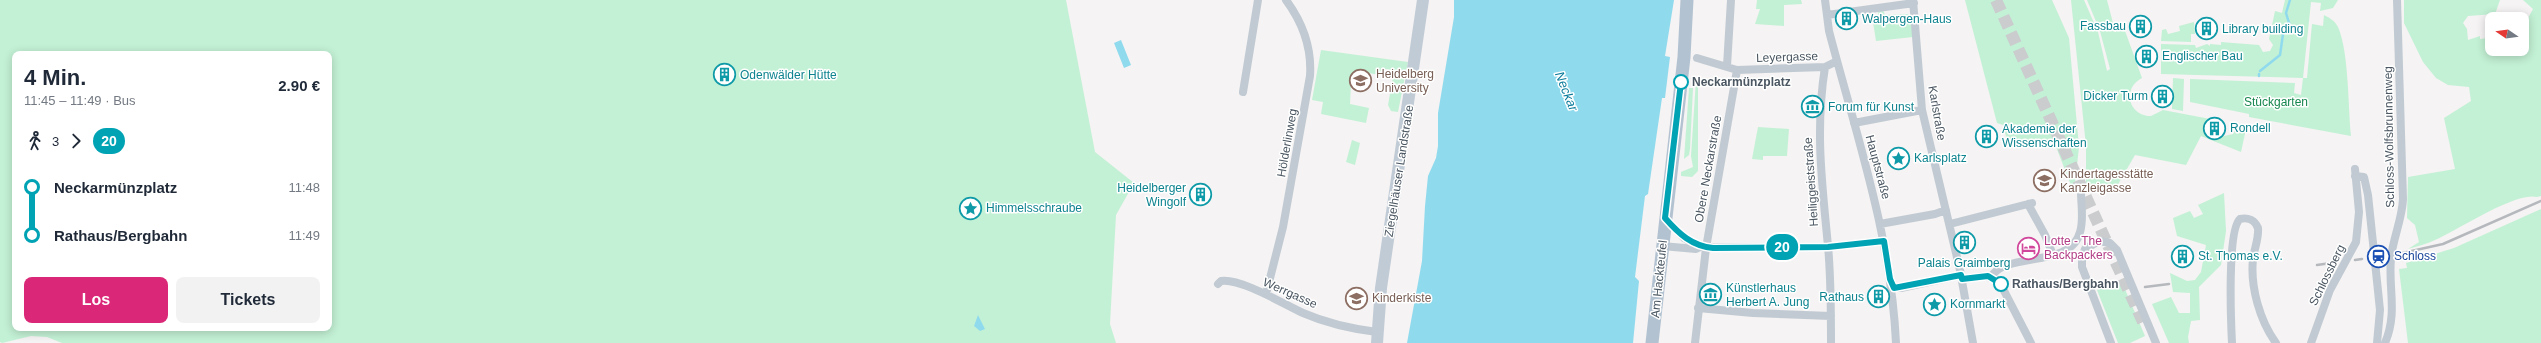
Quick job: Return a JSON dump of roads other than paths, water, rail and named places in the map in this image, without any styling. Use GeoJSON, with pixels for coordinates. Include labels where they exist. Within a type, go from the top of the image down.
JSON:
{"type":"FeatureCollection","features":[{"type":"Feature","properties":{"kind":"main road","name":"Ziegelhäuser Landstraße"},"geometry":{"type":"LineString","coordinates":[[1377,337],[1382,282],[1423,0]]}},
{"type":"Feature","properties":{"kind":"main road","name":"Am Hackteufel"},"geometry":{"type":"LineString","coordinates":[[1652,343],[1684,57],[1687,0]]}},
{"type":"Feature","properties":{"kind":"street"},"geometry":{"type":"LineString","coordinates":[[1244,92],[1258,0]]}},
{"type":"Feature","properties":{"kind":"street","name":"Hölderlinweg"},"geometry":{"type":"LineString","coordinates":[[1266,294],[1283,227],[1310,76],[1310,58],[1306,37],[1300,20],[1286,0]]}},
{"type":"Feature","properties":{"kind":"street"},"geometry":{"type":"LineString","coordinates":[[1727,66],[1731,0]]}},
{"type":"Feature","properties":{"kind":"street","name":"Hauptstraße"},"geometry":{"type":"LineString","coordinates":[[1825,0],[1837,61],[1884,241],[1891,282],[1896,343]]}},
{"type":"Feature","properties":{"kind":"street","name":"Schloss-Wolfsbrunnenweg"},"geometry":{"type":"LineString","coordinates":[[2385,343],[2393,314],[2391,258],[2402,214],[2403,199],[2397,0]]}},
{"type":"Feature","properties":{"kind":"street"},"geometry":{"type":"LineString","coordinates":[[1827,16],[1913,2]]}},
{"type":"Feature","properties":{"kind":"street","name":"Karlstraße"},"geometry":{"type":"LineString","coordinates":[[1913,2],[1922,110],[1962,277],[1973,343]]}},
{"type":"Feature","properties":{"kind":"street"},"geometry":{"type":"LineString","coordinates":[[1697,58],[1737,70]]}},
{"type":"Feature","properties":{"kind":"street","name":"Leyergasse"},"geometry":{"type":"LineString","coordinates":[[1737,70],[1825,67],[1837,61]]}},
{"type":"Feature","properties":{"kind":"street","name":"Heiliggeiststraße"},"geometry":{"type":"LineString","coordinates":[[1825,67],[1819,108],[1819,133],[1828,247],[1831,343]]}},
{"type":"Feature","properties":{"kind":"street","name":"Obere Neckarstraße"},"geometry":{"type":"LineString","coordinates":[[1695,343],[1703,247],[1737,70]]}},
{"type":"Feature","properties":{"kind":"street"},"geometry":{"type":"LineString","coordinates":[[1854,123],[1922,110]]}},
{"type":"Feature","properties":{"kind":"street","name":"Schlossberg"},"geometry":{"type":"LineString","coordinates":[[2311,343],[2330,290],[2356,242],[2359,212],[2355,172],[2364,177],[2368,196],[2380,310],[2377,343]]}},
{"type":"Feature","properties":{"kind":"street"},"geometry":{"type":"LineString","coordinates":[[1991,277],[1994,272],[2005,267],[2053,255],[2070,248],[2079,236],[2081,227],[2081,192]]}},
{"type":"Feature","properties":{"kind":"street"},"geometry":{"type":"LineString","coordinates":[[1950,224],[2030,204],[2053,255]]}},
{"type":"Feature","properties":{"kind":"street"},"geometry":{"type":"LineString","coordinates":[[1880,224],[1935,214],[1946,210]]}},
{"type":"Feature","properties":{"kind":"street"},"geometry":{"type":"LineString","coordinates":[[1665,218],[1684,238],[1703,247]]}},
{"type":"Feature","properties":{"kind":"street"},"geometry":{"type":"LineString","coordinates":[[2232,343],[2231,309],[2233,244],[2236,224],[2238,220],[2245,218],[2254,221],[2258,227],[2253,261],[2254,283],[2265,324],[2276,343]]}},
{"type":"Feature","properties":{"kind":"street"},"geometry":{"type":"LineString","coordinates":[[1662,246],[1696,249],[1703,247],[1828,247],[1884,241]]}},
{"type":"Feature","properties":{"kind":"street"},"geometry":{"type":"LineString","coordinates":[[2111,343],[2082,263],[2085,249],[2099,241],[2110,243],[2117,250],[2156,343]]}},
{"type":"Feature","properties":{"kind":"street"},"geometry":{"type":"LineString","coordinates":[[1891,282],[1894,288],[1902,288],[1962,277],[1991,277],[2003,287],[2030,340],[2037,343]]}},
{"type":"Feature","properties":{"kind":"street","name":"Werrgasse"},"geometry":{"type":"LineString","coordinates":[[1218,284],[1225,280],[1266,294],[1304,314],[1377,337]]}},
{"type":"Feature","properties":{"kind":"street"},"geometry":{"type":"LineString","coordinates":[[1698,308],[1753,313],[1831,316]]}},
{"type":"Feature","properties":{"kind":"water","name":"Neckar"},"geometry":{"type":"Polygon","coordinates":[[[1454,0],[1674,0],[1665,56],[1670,57],[1665,98],[1662,98],[1648,194],[1645,196],[1635,277],[1639,281],[1633,343],[1407,343],[1422,261],[1428,176],[1436,158],[1438,146],[1438,113],[1454,17],[1454,0]]]}},
{"type":"Feature","properties":{"kind":"water"},"geometry":{"type":"Polygon","coordinates":[[[1121,40],[1131,65],[1124,68],[1114,43],[1121,40]]]}},
{"type":"Feature","properties":{"kind":"water"},"geometry":{"type":"Polygon","coordinates":[[[978,315],[985,329],[980,331],[974,326],[978,315]]]}},
{"type":"Feature","properties":{"kind":"waterway"},"geometry":{"type":"LineString","coordinates":[[2260,71],[2280,55],[2283,34],[2290,26],[2286,13],[2290,0]]}},
{"type":"Feature","properties":{"kind":"tunnel"},"geometry":{"type":"LineString","coordinates":[[1996,0],[2144,324]]}},
{"type":"Feature","properties":{"kind":"railway"},"geometry":{"type":"LineString","coordinates":[[2398,254],[2443,244],[2541,201]]}},
{"type":"Feature","properties":{"kind":"railway"},"geometry":{"type":"LineString","coordinates":[[2355,260],[2362,259]]}},
{"type":"Feature","properties":{"kind":"railway"},"geometry":{"type":"LineString","coordinates":[[2317,265],[2331,263]]}},
{"type":"Feature","properties":{"kind":"railway"},"geometry":{"type":"LineString","coordinates":[[2145,287],[2169,284]]}},
{"type":"Feature","properties":{"kind":"place","name":"Walpergen-Haus"},"geometry":{"type":"Point","coordinates":[1847,19]}},
{"type":"Feature","properties":{"kind":"place","name":"Fassbau"},"geometry":{"type":"Point","coordinates":[2141,26]}},
{"type":"Feature","properties":{"kind":"place","name":"Library building"},"geometry":{"type":"Point","coordinates":[2207,29]}},
{"type":"Feature","properties":{"kind":"place","name":"Englischer Bau"},"geometry":{"type":"Point","coordinates":[2147,56]}},
{"type":"Feature","properties":{"kind":"place","name":"Odenwälder Hütte"},"geometry":{"type":"Point","coordinates":[724,75]}},
{"type":"Feature","properties":{"kind":"place","name":"Heidelberg University"},"geometry":{"type":"Point","coordinates":[1360,81]}},
{"type":"Feature","properties":{"kind":"place","name":"Neckarmünzplatz"},"geometry":{"type":"Point","coordinates":[1681,82]}},
{"type":"Feature","properties":{"kind":"place","name":"Dicker Turm"},"geometry":{"type":"Point","coordinates":[2163,96]}},
{"type":"Feature","properties":{"kind":"place","name":"Forum für Kunst"},"geometry":{"type":"Point","coordinates":[1812,107]}},
{"type":"Feature","properties":{"kind":"place","name":"Rondell"},"geometry":{"type":"Point","coordinates":[2214,128]}},
{"type":"Feature","properties":{"kind":"place","name":"Akademie der Wissenschaften"},"geometry":{"type":"Point","coordinates":[1986,136]}},
{"type":"Feature","properties":{"kind":"place","name":"Karlsplatz"},"geometry":{"type":"Point","coordinates":[1899,158]}},
{"type":"Feature","properties":{"kind":"place","name":"Kindertagesstätte Kanzleigasse"},"geometry":{"type":"Point","coordinates":[2044,181]}},
{"type":"Feature","properties":{"kind":"place","name":"Heidelberger Wingolf"},"geometry":{"type":"Point","coordinates":[1201,195]}},
{"type":"Feature","properties":{"kind":"place","name":"Himmelsschraube"},"geometry":{"type":"Point","coordinates":[970,208]}},
{"type":"Feature","properties":{"kind":"place","name":"Palais Graimberg"},"geometry":{"type":"Point","coordinates":[1964,242]}},
{"type":"Feature","properties":{"kind":"place","name":"Lotte - The Backpackers"},"geometry":{"type":"Point","coordinates":[2028,248]}},
{"type":"Feature","properties":{"kind":"place","name":"St. Thomas e.V."},"geometry":{"type":"Point","coordinates":[2183,256]}},
{"type":"Feature","properties":{"kind":"place","name":"Schloss"},"geometry":{"type":"Point","coordinates":[2379,256]}},
{"type":"Feature","properties":{"kind":"place","name":"Rathaus/Bergbahn"},"geometry":{"type":"Point","coordinates":[2001,284]}},
{"type":"Feature","properties":{"kind":"place","name":"Künstlerhaus Herbert A. Jung"},"geometry":{"type":"Point","coordinates":[1710,295]}},
{"type":"Feature","properties":{"kind":"place","name":"Rathaus"},"geometry":{"type":"Point","coordinates":[1879,297]}},
{"type":"Feature","properties":{"kind":"place","name":"Kinderkiste"},"geometry":{"type":"Point","coordinates":[1356,298]}},
{"type":"Feature","properties":{"kind":"place","name":"Kornmarkt"},"geometry":{"type":"Point","coordinates":[1935,304]}},
{"type":"Feature","properties":{"kind":"park label","name":"Stückgarten"},"geometry":{"type":"Point","coordinates":[2276,102]}}]}
